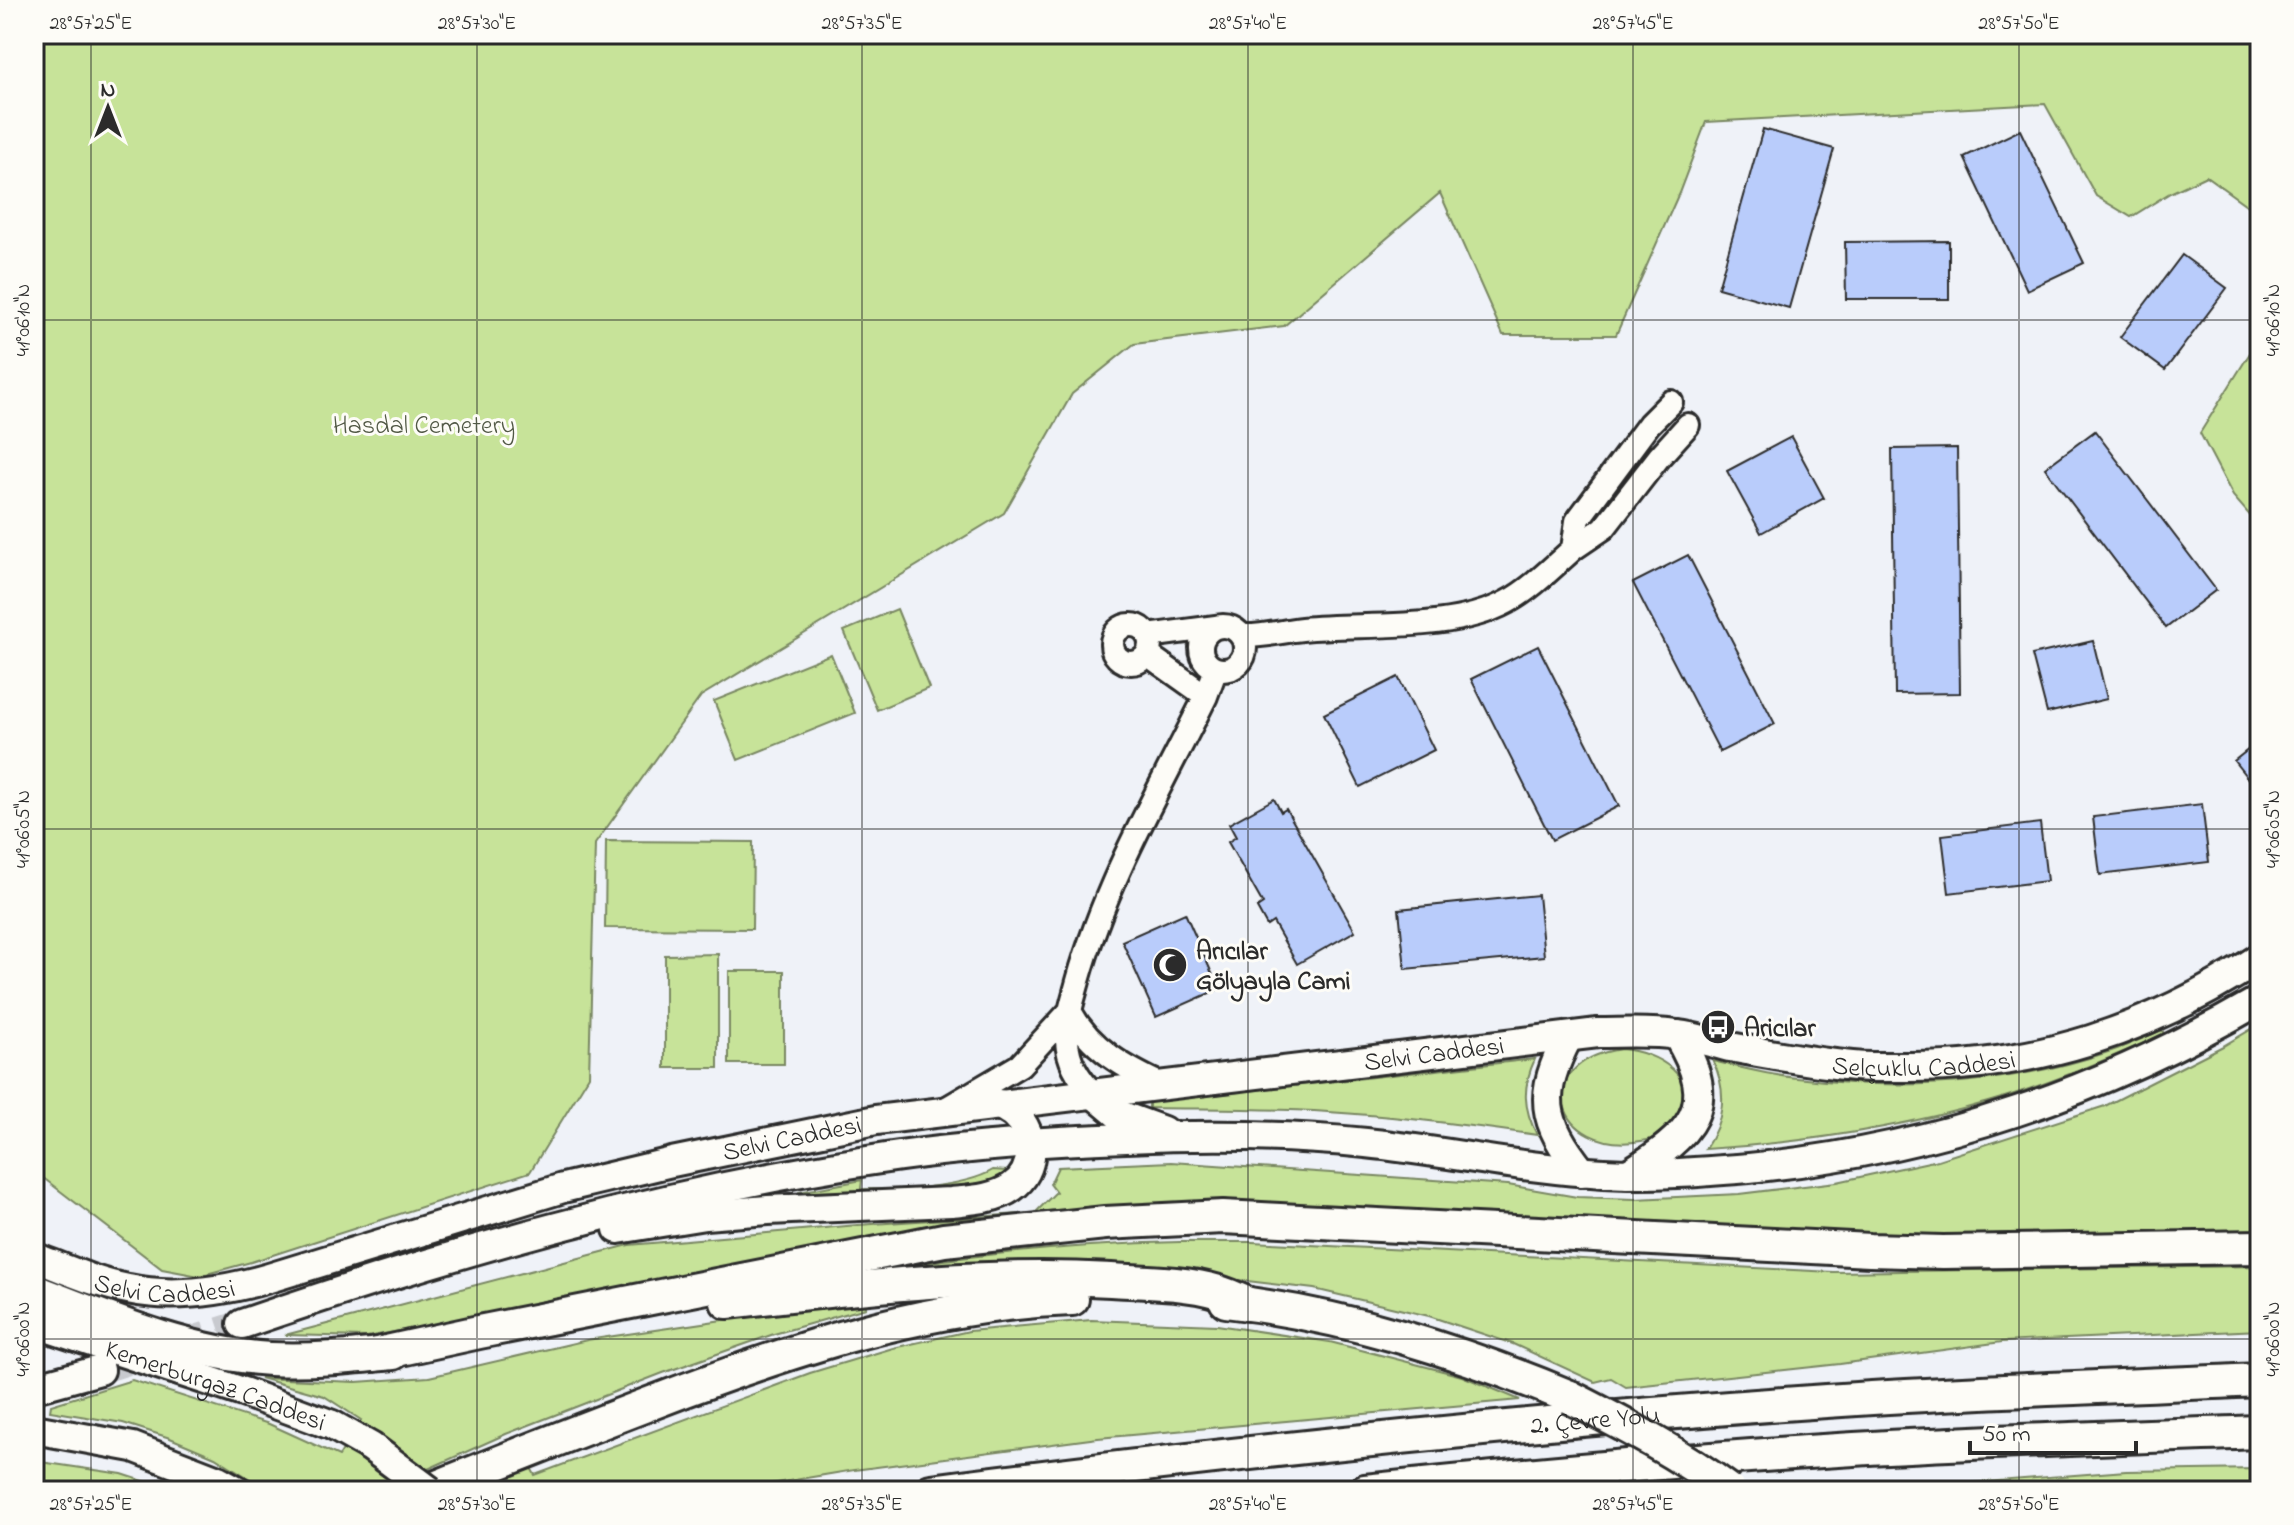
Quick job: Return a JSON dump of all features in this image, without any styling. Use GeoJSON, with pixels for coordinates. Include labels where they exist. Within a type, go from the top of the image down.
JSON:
{"type":"FeatureCollection","features":[{"type":"Feature","properties":{"kind":"highway"},"geometry":{"type":"LineString","coordinates":[[373,1355],[944,1240],[1155,1220],[1223,1217],[1943,1252],[2260,1247]]}},
{"type":"Feature","properties":{"kind":"highway"},"geometry":{"type":"LineString","coordinates":[[34,1291],[140,1330],[235,1355],[309,1360],[428,1351],[728,1302],[872,1287],[1007,1278],[1161,1283],[1219,1292],[1248,1304]]}},
{"type":"Feature","properties":{"kind":"highway"},"geometry":{"type":"LineString","coordinates":[[429,1491],[744,1367],[836,1338],[969,1308],[1029,1300],[1143,1296],[1199,1298],[1328,1318],[1411,1338],[1471,1357],[1570,1397],[1644,1436],[1730,1491]]}},
{"type":"Feature","properties":{"kind":"highway"},"geometry":{"type":"LineString","coordinates":[[2215,1382],[2260,1368]]}},
{"type":"Feature","properties":{"kind":"highway","name":"2. Çevre Yolu"},"geometry":{"type":"LineString","coordinates":[[931,1491],[1524,1424],[1885,1397],[2260,1380]]}},
{"type":"Feature","properties":{"kind":"highway","name":"2. Çevre Yolu"},"geometry":{"type":"LineString","coordinates":[[1365,1491],[1850,1450],[2260,1432]]}},
{"type":"Feature","properties":{"kind":"main road","name":"Selçuklu Caddesi"},"geometry":{"type":"LineString","coordinates":[[1568,1037],[1613,1033],[1677,1035],[1782,1057],[1848,1066],[1976,1064],[2036,1056],[2090,1042],[2178,1007],[2208,992],[2260,958]]}},
{"type":"Feature","properties":{"kind":"main road","name":"Selçuklu Caddesi"},"geometry":{"type":"LineString","coordinates":[[1582,1172],[1627,1174],[1771,1166],[1924,1140],[2031,1107],[2093,1083],[2148,1060],[2260,1000]]}},
{"type":"Feature","properties":{"kind":"main road"},"geometry":{"type":"LineString","coordinates":[[1627,1174],[1680,1136],[1696,1111],[1700,1090],[1695,1068],[1677,1035]]}},
{"type":"Feature","properties":{"kind":"main road"},"geometry":{"type":"LineString","coordinates":[[1568,1037],[1548,1083],[1547,1107],[1553,1129],[1582,1172]]}},
{"type":"Feature","properties":{"kind":"main road","name":"Selvi Caddesi"},"geometry":{"type":"LineString","coordinates":[[34,1257],[130,1290],[186,1293],[241,1286],[563,1188],[862,1123],[1568,1037]]}},
{"type":"Feature","properties":{"kind":"main road"},"geometry":{"type":"LineString","coordinates":[[1094,1094],[1119,1115],[1152,1129],[1195,1137]]}},
{"type":"Feature","properties":{"kind":"main road"},"geometry":{"type":"LineString","coordinates":[[475,1250],[525,1245],[705,1215],[978,1200],[1012,1187],[1023,1178],[1031,1159],[1026,1129],[1015,1115],[999,1104]]}},
{"type":"Feature","properties":{"kind":"main road","name":"Selvi Caddesi"},"geometry":{"type":"LineString","coordinates":[[242,1324],[475,1250],[646,1205],[790,1174],[932,1152],[1132,1137],[1259,1137],[1362,1142],[1582,1172]]}},
{"type":"Feature","properties":{"kind":"main road","name":"Kemerburgaz Caddesi"},"geometry":{"type":"LineString","coordinates":[[34,1323],[243,1392],[332,1425],[371,1447],[429,1491]]}},
{"type":"Feature","properties":{"kind":"main road"},"geometry":{"type":"LineString","coordinates":[[34,1388],[100,1370]]}},
{"type":"Feature","properties":{"kind":"main road"},"geometry":{"type":"LineString","coordinates":[[34,1429],[133,1447],[238,1491]]}},
{"type":"Feature","properties":{"kind":"street"},"geometry":{"type":"LineString","coordinates":[[1573,549],[1577,521],[1649,424],[1671,402]]}},
{"type":"Feature","properties":{"kind":"street"},"geometry":{"type":"LineString","coordinates":[[1206,696],[1147,645],[1216,627],[1231,628],[1242,636],[1264,637],[1301,629],[1432,622],[1471,615],[1507,602],[1604,528],[1688,425]]}},
{"type":"Feature","properties":{"kind":"street"},"geometry":{"type":"LineString","coordinates":[[1216,627],[1205,636],[1201,651],[1208,664],[1216,669],[1228,670],[1240,663],[1245,650],[1242,636]]}},
{"type":"Feature","properties":{"kind":"street"},"geometry":{"type":"LineString","coordinates":[[1094,1094],[1082,1082],[1069,1053],[1067,1030],[1070,1011],[1105,900],[1206,696],[1216,669]]}},
{"type":"Feature","properties":{"kind":"street"},"geometry":{"type":"LineString","coordinates":[[1070,1011],[1079,1027],[1109,1057],[1164,1087]]}},
{"type":"Feature","properties":{"kind":"street"},"geometry":{"type":"LineString","coordinates":[[944,1111],[1020,1065],[1070,1011]]}},
{"type":"Feature","properties":{"kind":"green space","name":"Hasdal Cemetery"},"geometry":{"type":"Polygon","coordinates":[[[34,34],[2260,34],[2260,215],[2206,176],[2131,217],[2096,196],[2045,104],[1706,122],[1679,193],[1616,335],[1503,335],[1440,193],[1284,326],[1134,344],[1072,394],[1004,513],[701,696],[595,844],[589,1076],[530,1172],[199,1276],[162,1269],[38,1174],[34,1161],[34,34]]]}},
{"type":"Feature","properties":{"kind":"green space"},"geometry":{"type":"Polygon","coordinates":[[[2260,337],[2260,527],[2233,496],[2200,433],[2260,337]]]}},
{"type":"Feature","properties":{"kind":"green space"},"geometry":{"type":"Polygon","coordinates":[[[897,609],[929,688],[877,710],[844,631],[897,609]]]}},
{"type":"Feature","properties":{"kind":"green space"},"geometry":{"type":"Polygon","coordinates":[[[831,654],[855,713],[738,760],[714,701],[831,654]]]}},
{"type":"Feature","properties":{"kind":"green space"},"geometry":{"type":"Polygon","coordinates":[[[606,841],[753,842],[752,929],[605,928],[606,841]]]}},
{"type":"Feature","properties":{"kind":"green space"},"geometry":{"type":"Polygon","coordinates":[[[718,954],[718,1068],[665,1068],[665,955],[718,954]]]}},
{"type":"Feature","properties":{"kind":"green space"},"geometry":{"type":"Polygon","coordinates":[[[729,971],[784,971],[784,1064],[729,1064],[729,971]]]}},
{"type":"Feature","properties":{"kind":"green space"},"geometry":{"type":"Polygon","coordinates":[[[2260,1024],[2260,1238],[1995,1239],[1218,1205],[1036,1213],[367,1337],[285,1335],[629,1245],[1035,1213],[1056,1192],[1050,1184],[1058,1167],[1171,1162],[1508,1185],[1577,1197],[1635,1199],[1739,1194],[1837,1182],[1938,1160],[2105,1106],[2260,1024]]]}},
{"type":"Feature","properties":{"kind":"green space"},"geometry":{"type":"Polygon","coordinates":[[[2162,1030],[2164,1034],[2077,1071],[1953,1112],[1848,1133],[1705,1149],[1716,1128],[1722,1106],[1721,1084],[1713,1061],[1776,1075],[1837,1082],[1956,1082],[1995,1078],[2073,1062],[2118,1049],[2162,1030]]]}},
{"type":"Feature","properties":{"kind":"green space"},"geometry":{"type":"Polygon","coordinates":[[[1621,1049],[1662,1061],[1681,1080],[1685,1091],[1684,1105],[1677,1119],[1666,1131],[1652,1138],[1612,1142],[1590,1135],[1573,1122],[1564,1106],[1564,1088],[1572,1071],[1591,1058],[1621,1049]]]}},
{"type":"Feature","properties":{"kind":"green space"},"geometry":{"type":"Polygon","coordinates":[[[1535,1059],[1526,1097],[1529,1116],[1537,1135],[1354,1114],[1149,1108],[1149,1102],[1535,1059]]]}},
{"type":"Feature","properties":{"kind":"green space"},"geometry":{"type":"Polygon","coordinates":[[[993,1170],[1007,1171],[1009,1176],[968,1188],[799,1196],[799,1192],[862,1180],[861,1189],[948,1184],[993,1170]]]}},
{"type":"Feature","properties":{"kind":"green space"},"geometry":{"type":"Polygon","coordinates":[[[1180,1242],[1252,1242],[1833,1272],[2260,1266],[2260,1330],[2002,1342],[1840,1364],[1626,1387],[1611,1378],[1595,1382],[1513,1344],[1429,1316],[1314,1289],[1154,1270],[913,1269],[913,1264],[1013,1252],[1180,1242]]]}},
{"type":"Feature","properties":{"kind":"green space"},"geometry":{"type":"Polygon","coordinates":[[[866,1303],[866,1308],[774,1334],[663,1373],[506,1434],[379,1491],[269,1491],[215,1457],[170,1438],[123,1423],[50,1411],[51,1405],[132,1380],[269,1424],[339,1456],[361,1420],[324,1396],[260,1378],[356,1382],[429,1377],[587,1340],[770,1313],[866,1303]]]}},
{"type":"Feature","properties":{"kind":"green space"},"geometry":{"type":"Polygon","coordinates":[[[1091,1320],[1217,1325],[1330,1342],[1462,1376],[1520,1400],[1098,1438],[854,1470],[730,1491],[470,1491],[530,1466],[535,1475],[810,1373],[893,1348],[969,1331],[1091,1320]]]}},
{"type":"Feature","properties":{"kind":"green space"},"geometry":{"type":"Polygon","coordinates":[[[34,1461],[122,1474],[174,1491],[34,1491],[34,1461]]]}},
{"type":"Feature","properties":{"kind":"green space"},"geometry":{"type":"Polygon","coordinates":[[[2260,1469],[2260,1491],[1869,1491],[2126,1471],[2260,1469]]]}},
{"type":"Feature","properties":{"kind":"building"},"geometry":{"type":"Polygon","coordinates":[[[1763,129],[1834,149],[1789,308],[1718,288],[1763,129]]]}},
{"type":"Feature","properties":{"kind":"building"},"geometry":{"type":"Polygon","coordinates":[[[2020,130],[2084,263],[2027,290],[1964,157],[2020,130]]]}},
{"type":"Feature","properties":{"kind":"building"},"geometry":{"type":"Polygon","coordinates":[[[1949,241],[1949,299],[1846,299],[1845,242],[1949,241]]]}},
{"type":"Feature","properties":{"kind":"building"},"geometry":{"type":"Polygon","coordinates":[[[2182,255],[2227,288],[2165,370],[2120,337],[2182,255]]]}},
{"type":"Feature","properties":{"kind":"building"},"geometry":{"type":"Polygon","coordinates":[[[2095,431],[2216,590],[2166,628],[2045,468],[2095,431]]]}},
{"type":"Feature","properties":{"kind":"building"},"geometry":{"type":"Polygon","coordinates":[[[1791,437],[1824,498],[1761,533],[1727,471],[1791,437]]]}},
{"type":"Feature","properties":{"kind":"building"},"geometry":{"type":"Polygon","coordinates":[[[1957,448],[1960,693],[1895,694],[1892,449],[1957,448]]]}},
{"type":"Feature","properties":{"kind":"building"},"geometry":{"type":"Polygon","coordinates":[[[1688,555],[1775,724],[1720,752],[1633,583],[1688,555]]]}},
{"type":"Feature","properties":{"kind":"building"},"geometry":{"type":"Polygon","coordinates":[[[2093,641],[2107,699],[2047,713],[2032,655],[2093,641]]]}},
{"type":"Feature","properties":{"kind":"building"},"geometry":{"type":"Polygon","coordinates":[[[1538,646],[1619,806],[1552,840],[1471,679],[1538,646]]]}},
{"type":"Feature","properties":{"kind":"building"},"geometry":{"type":"Polygon","coordinates":[[[1398,677],[1434,750],[1360,787],[1324,714],[1398,677]]]}},
{"type":"Feature","properties":{"kind":"building"},"geometry":{"type":"Polygon","coordinates":[[[2260,740],[2260,794],[2234,761],[2260,740]]]}},
{"type":"Feature","properties":{"kind":"building"},"geometry":{"type":"Polygon","coordinates":[[[1274,799],[1281,812],[1286,809],[1355,931],[1297,964],[1273,922],[1267,926],[1257,908],[1263,904],[1228,842],[1236,837],[1229,824],[1274,799]]]}},
{"type":"Feature","properties":{"kind":"building"},"geometry":{"type":"Polygon","coordinates":[[[2202,804],[2209,862],[2100,875],[2093,817],[2202,804]]]}},
{"type":"Feature","properties":{"kind":"building"},"geometry":{"type":"Polygon","coordinates":[[[2040,823],[2047,881],[1949,893],[1942,835],[2040,823]]]}},
{"type":"Feature","properties":{"kind":"building"},"geometry":{"type":"Polygon","coordinates":[[[1538,895],[1544,956],[1405,969],[1399,909],[1538,895]]]}},
{"type":"Feature","properties":{"kind":"building","name":"Arıcılar Gölyayla Cami"},"geometry":{"type":"Polygon","coordinates":[[[1185,913],[1219,989],[1156,1017],[1122,941],[1185,913]]]}},
{"type":"Feature","properties":{"kind":"tunnel"},"geometry":{"type":"LineString","coordinates":[[100,1370],[242,1324]]}},
{"type":"Feature","properties":{"kind":"place","name":"Arıcılar Gölyayla Cami"},"geometry":{"type":"Point","coordinates":[1170,965]}},
{"type":"Feature","properties":{"kind":"place","name":"Aricılar"},"geometry":{"type":"Point","coordinates":[1718,1027]}}]}
